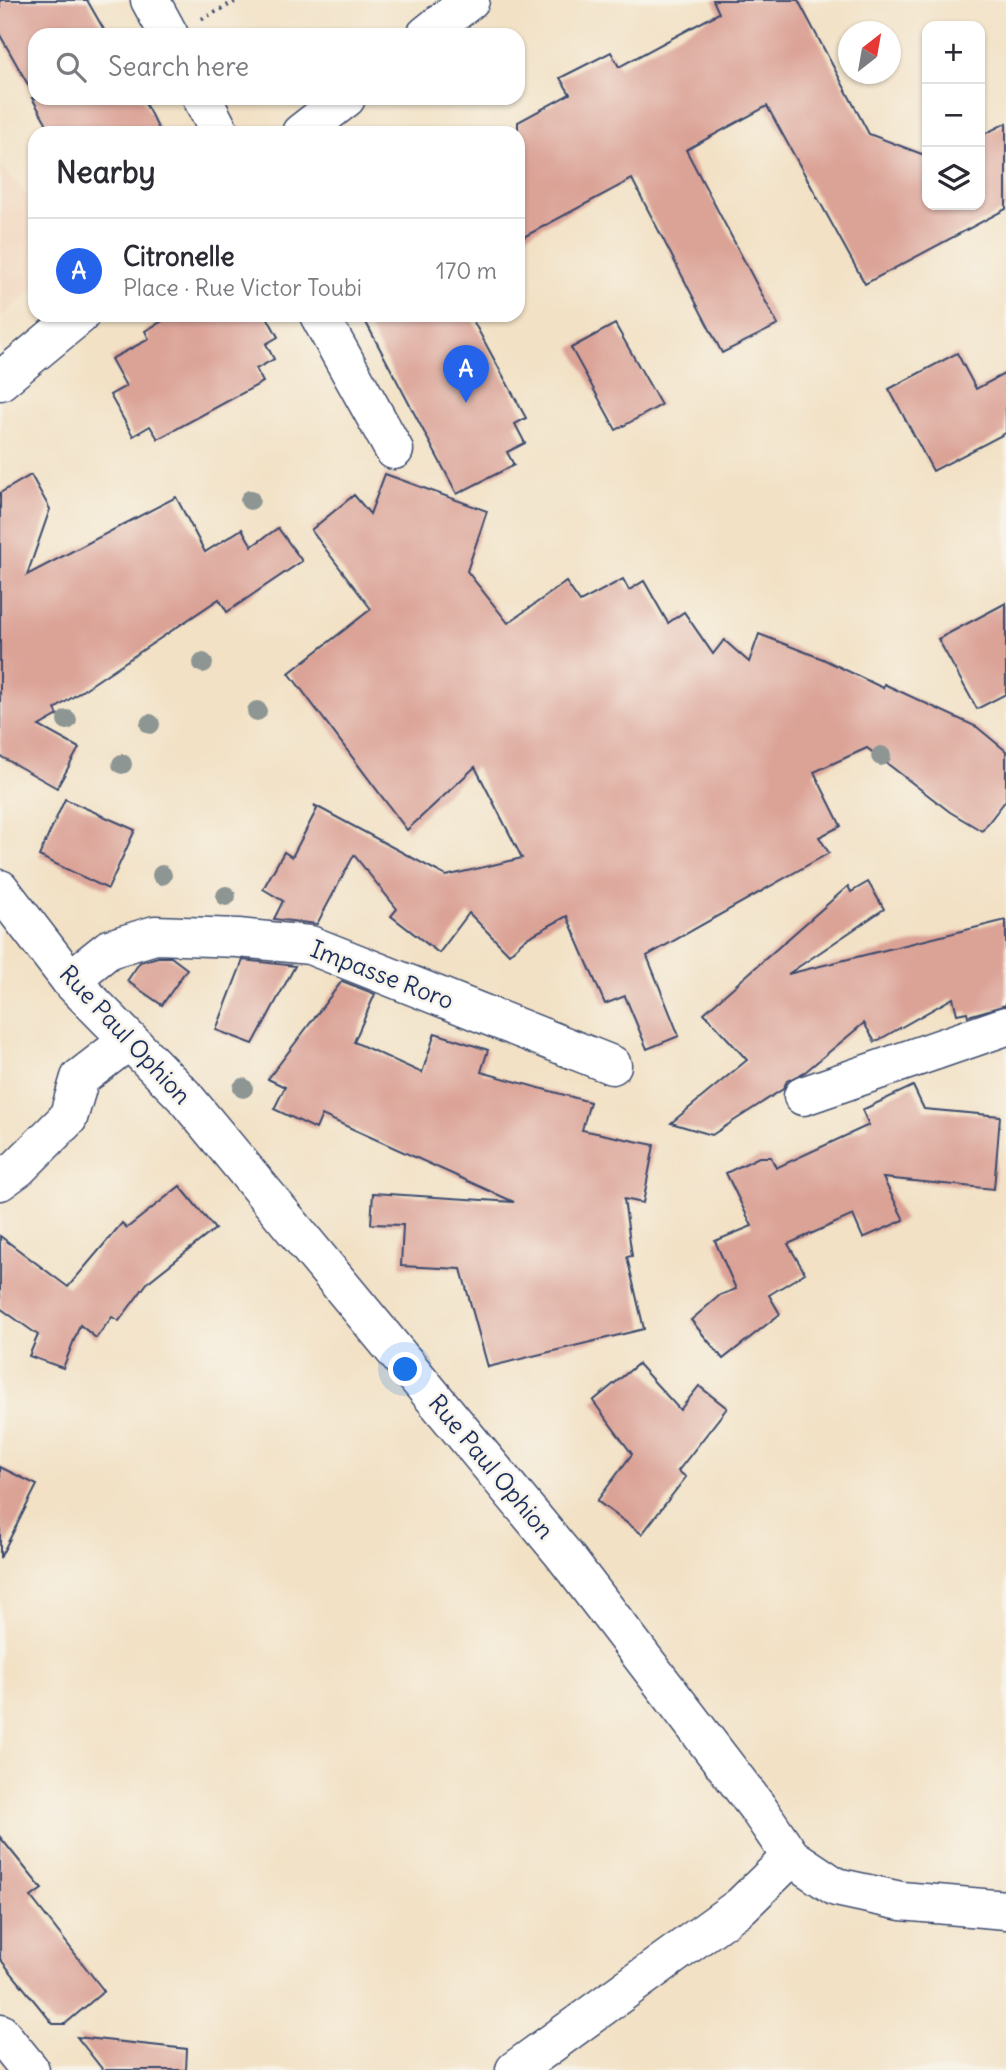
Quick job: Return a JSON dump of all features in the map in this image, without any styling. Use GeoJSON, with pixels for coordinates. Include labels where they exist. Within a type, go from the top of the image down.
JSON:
{"type":"FeatureCollection","features":[{"type":"Feature","properties":{"kind":"street"},"geometry":{"type":"LineString","coordinates":[[150,0],[165,28]]}},
{"type":"Feature","properties":{"kind":"street"},"geometry":{"type":"LineString","coordinates":[[435,28],[470,0]]}},
{"type":"Feature","properties":{"kind":"street"},"geometry":{"type":"LineString","coordinates":[[206,105],[216,126]]}},
{"type":"Feature","properties":{"kind":"street"},"geometry":{"type":"LineString","coordinates":[[310,126],[337,105]]}},
{"type":"Feature","properties":{"kind":"street"},"geometry":{"type":"LineString","coordinates":[[0,381],[72,322]]}},
{"type":"Feature","properties":{"kind":"street"},"geometry":{"type":"LineString","coordinates":[[323,322],[394,450]]}},
{"type":"Feature","properties":{"kind":"street","name":"Rue Paul Ophion"},"geometry":{"type":"LineString","coordinates":[[0,889],[70,980],[184,1096],[564,1555],[757,1807],[791,1857],[836,1887],[901,1901],[1006,1910]]}},
{"type":"Feature","properties":{"kind":"street","name":"Impasse Roro"},"geometry":{"type":"LineString","coordinates":[[70,980],[109,949],[155,935],[238,938],[310,945],[612,1065]]}},
{"type":"Feature","properties":{"kind":"street"},"geometry":{"type":"LineString","coordinates":[[803,1096],[1006,1026]]}},
{"type":"Feature","properties":{"kind":"street"},"geometry":{"type":"LineString","coordinates":[[0,1181],[18,1168],[68,1118],[80,1077],[128,1041]]}},
{"type":"Feature","properties":{"kind":"street"},"geometry":{"type":"LineString","coordinates":[[515,2070],[741,1906],[791,1857]]}},
{"type":"Feature","properties":{"kind":"street"},"geometry":{"type":"LineString","coordinates":[[0,2033],[30,2070]]}},
{"type":"Feature","properties":{"kind":"shaded area"},"geometry":{"type":"Polygon","coordinates":[[[0,164],[28,197],[28,294],[0,318],[0,164]]]}},
{"type":"Feature","properties":{"kind":"building"},"geometry":{"type":"Polygon","coordinates":[[[0,0],[87,0],[103,28],[28,28],[28,85],[0,35],[0,0]]]}},
{"type":"Feature","properties":{"kind":"building"},"geometry":{"type":"Polygon","coordinates":[[[713,0],[798,0],[838,75],[838,84],[843,84],[869,134],[922,154],[922,210],[985,210],[985,134],[1006,123],[1006,209],[865,284],[767,106],[686,150],[778,325],[722,353],[632,179],[525,236],[525,126],[518,126],[518,122],[570,94],[560,78],[611,52],[619,67],[719,13],[713,0]]]}},
{"type":"Feature","properties":{"kind":"building"},"geometry":{"type":"Polygon","coordinates":[[[36,105],[146,105],[157,126],[48,126],[36,105]]]}},
{"type":"Feature","properties":{"kind":"building"},"geometry":{"type":"Polygon","coordinates":[[[161,322],[270,322],[278,337],[266,344],[274,359],[256,369],[263,382],[158,439],[150,426],[133,436],[110,395],[126,386],[111,359],[149,339],[145,331],[161,322]]]}},
{"type":"Feature","properties":{"kind":"building"},"geometry":{"type":"Polygon","coordinates":[[[366,322],[474,322],[526,418],[515,424],[525,443],[507,452],[514,465],[457,494],[366,322]]]}},
{"type":"Feature","properties":{"kind":"building"},"geometry":{"type":"Polygon","coordinates":[[[615,324],[661,405],[616,430],[571,348],[615,324]]]}},
{"type":"Feature","properties":{"kind":"building"},"geometry":{"type":"Polygon","coordinates":[[[957,353],[976,389],[1006,373],[1006,433],[933,471],[889,389],[957,353]]]}},
{"type":"Feature","properties":{"kind":"building"},"geometry":{"type":"Polygon","coordinates":[[[385,474],[487,511],[467,571],[508,623],[566,582],[580,602],[623,579],[629,590],[644,581],[668,623],[684,612],[713,654],[724,640],[749,662],[759,634],[823,659],[883,688],[884,684],[977,727],[1006,751],[1006,800],[982,831],[950,812],[867,748],[814,772],[841,826],[819,837],[829,853],[647,956],[679,1036],[647,1049],[625,996],[605,1004],[567,916],[525,939],[509,954],[469,913],[439,953],[391,916],[397,909],[354,855],[317,924],[274,919],[283,901],[263,889],[284,852],[292,857],[317,809],[314,805],[446,876],[522,858],[475,767],[407,830],[289,673],[371,609],[311,530],[354,495],[370,514],[385,474]]]}},
{"type":"Feature","properties":{"kind":"building"},"geometry":{"type":"Polygon","coordinates":[[[31,475],[50,509],[27,575],[176,497],[205,552],[242,529],[252,546],[278,528],[302,561],[227,612],[219,599],[55,709],[58,715],[39,726],[79,748],[57,788],[0,756],[0,493],[31,475]]]}},
{"type":"Feature","properties":{"kind":"building"},"geometry":{"type":"Polygon","coordinates":[[[1006,603],[1006,694],[977,709],[938,639],[1006,603]]]}},
{"type":"Feature","properties":{"kind":"building"},"geometry":{"type":"Polygon","coordinates":[[[65,799],[135,830],[108,889],[39,856],[65,799]]]}},
{"type":"Feature","properties":{"kind":"building"},"geometry":{"type":"Polygon","coordinates":[[[868,882],[884,909],[788,974],[1006,920],[1006,1005],[968,1016],[967,1012],[957,1014],[953,998],[875,1042],[864,1023],[805,1072],[787,1081],[783,1089],[712,1135],[671,1123],[747,1060],[704,1013],[848,886],[851,892],[868,882]]]}},
{"type":"Feature","properties":{"kind":"building"},"geometry":{"type":"Polygon","coordinates":[[[171,957],[187,969],[162,1005],[127,981],[140,962],[171,957]]]}},
{"type":"Feature","properties":{"kind":"building"},"geometry":{"type":"Polygon","coordinates":[[[243,960],[295,966],[253,1044],[216,1030],[243,960]]]}},
{"type":"Feature","properties":{"kind":"building"},"geometry":{"type":"Polygon","coordinates":[[[342,981],[375,994],[354,1042],[422,1073],[435,1033],[488,1050],[481,1072],[590,1102],[582,1130],[654,1145],[643,1203],[624,1199],[632,1256],[627,1257],[644,1329],[488,1367],[461,1269],[401,1266],[403,1225],[371,1224],[373,1193],[514,1202],[322,1115],[316,1129],[274,1109],[285,1087],[268,1079],[342,981]]]}},
{"type":"Feature","properties":{"kind":"building"},"geometry":{"type":"Polygon","coordinates":[[[913,1086],[924,1109],[1000,1116],[994,1189],[883,1178],[904,1220],[863,1238],[853,1215],[788,1244],[805,1273],[769,1295],[780,1314],[723,1359],[691,1320],[720,1295],[736,1289],[715,1241],[752,1226],[726,1173],[759,1157],[771,1157],[776,1168],[869,1125],[862,1110],[913,1086]]]}},
{"type":"Feature","properties":{"kind":"building"},"geometry":{"type":"Polygon","coordinates":[[[180,1186],[215,1229],[148,1282],[119,1321],[112,1317],[96,1338],[80,1325],[63,1368],[29,1356],[38,1335],[0,1308],[0,1236],[68,1287],[122,1223],[127,1228],[180,1186]]]}},
{"type":"Feature","properties":{"kind":"building"},"geometry":{"type":"Polygon","coordinates":[[[638,1364],[680,1410],[699,1386],[727,1408],[678,1471],[686,1477],[642,1534],[597,1501],[632,1454],[593,1401],[638,1364]]]}},
{"type":"Feature","properties":{"kind":"building"},"geometry":{"type":"Polygon","coordinates":[[[0,1467],[37,1485],[0,1558],[0,1467]]]}},
{"type":"Feature","properties":{"kind":"building"},"geometry":{"type":"Polygon","coordinates":[[[0,1837],[42,1889],[31,1897],[104,1991],[65,2024],[53,2024],[0,1959],[0,1837]]]}},
{"type":"Feature","properties":{"kind":"building"},"geometry":{"type":"Polygon","coordinates":[[[77,2037],[187,2049],[186,2070],[103,2070],[77,2037]]]}},
{"type":"Feature","properties":{"kind":"place","name":"Citronelle"},"geometry":{"type":"Point","coordinates":[466,403]}}]}
